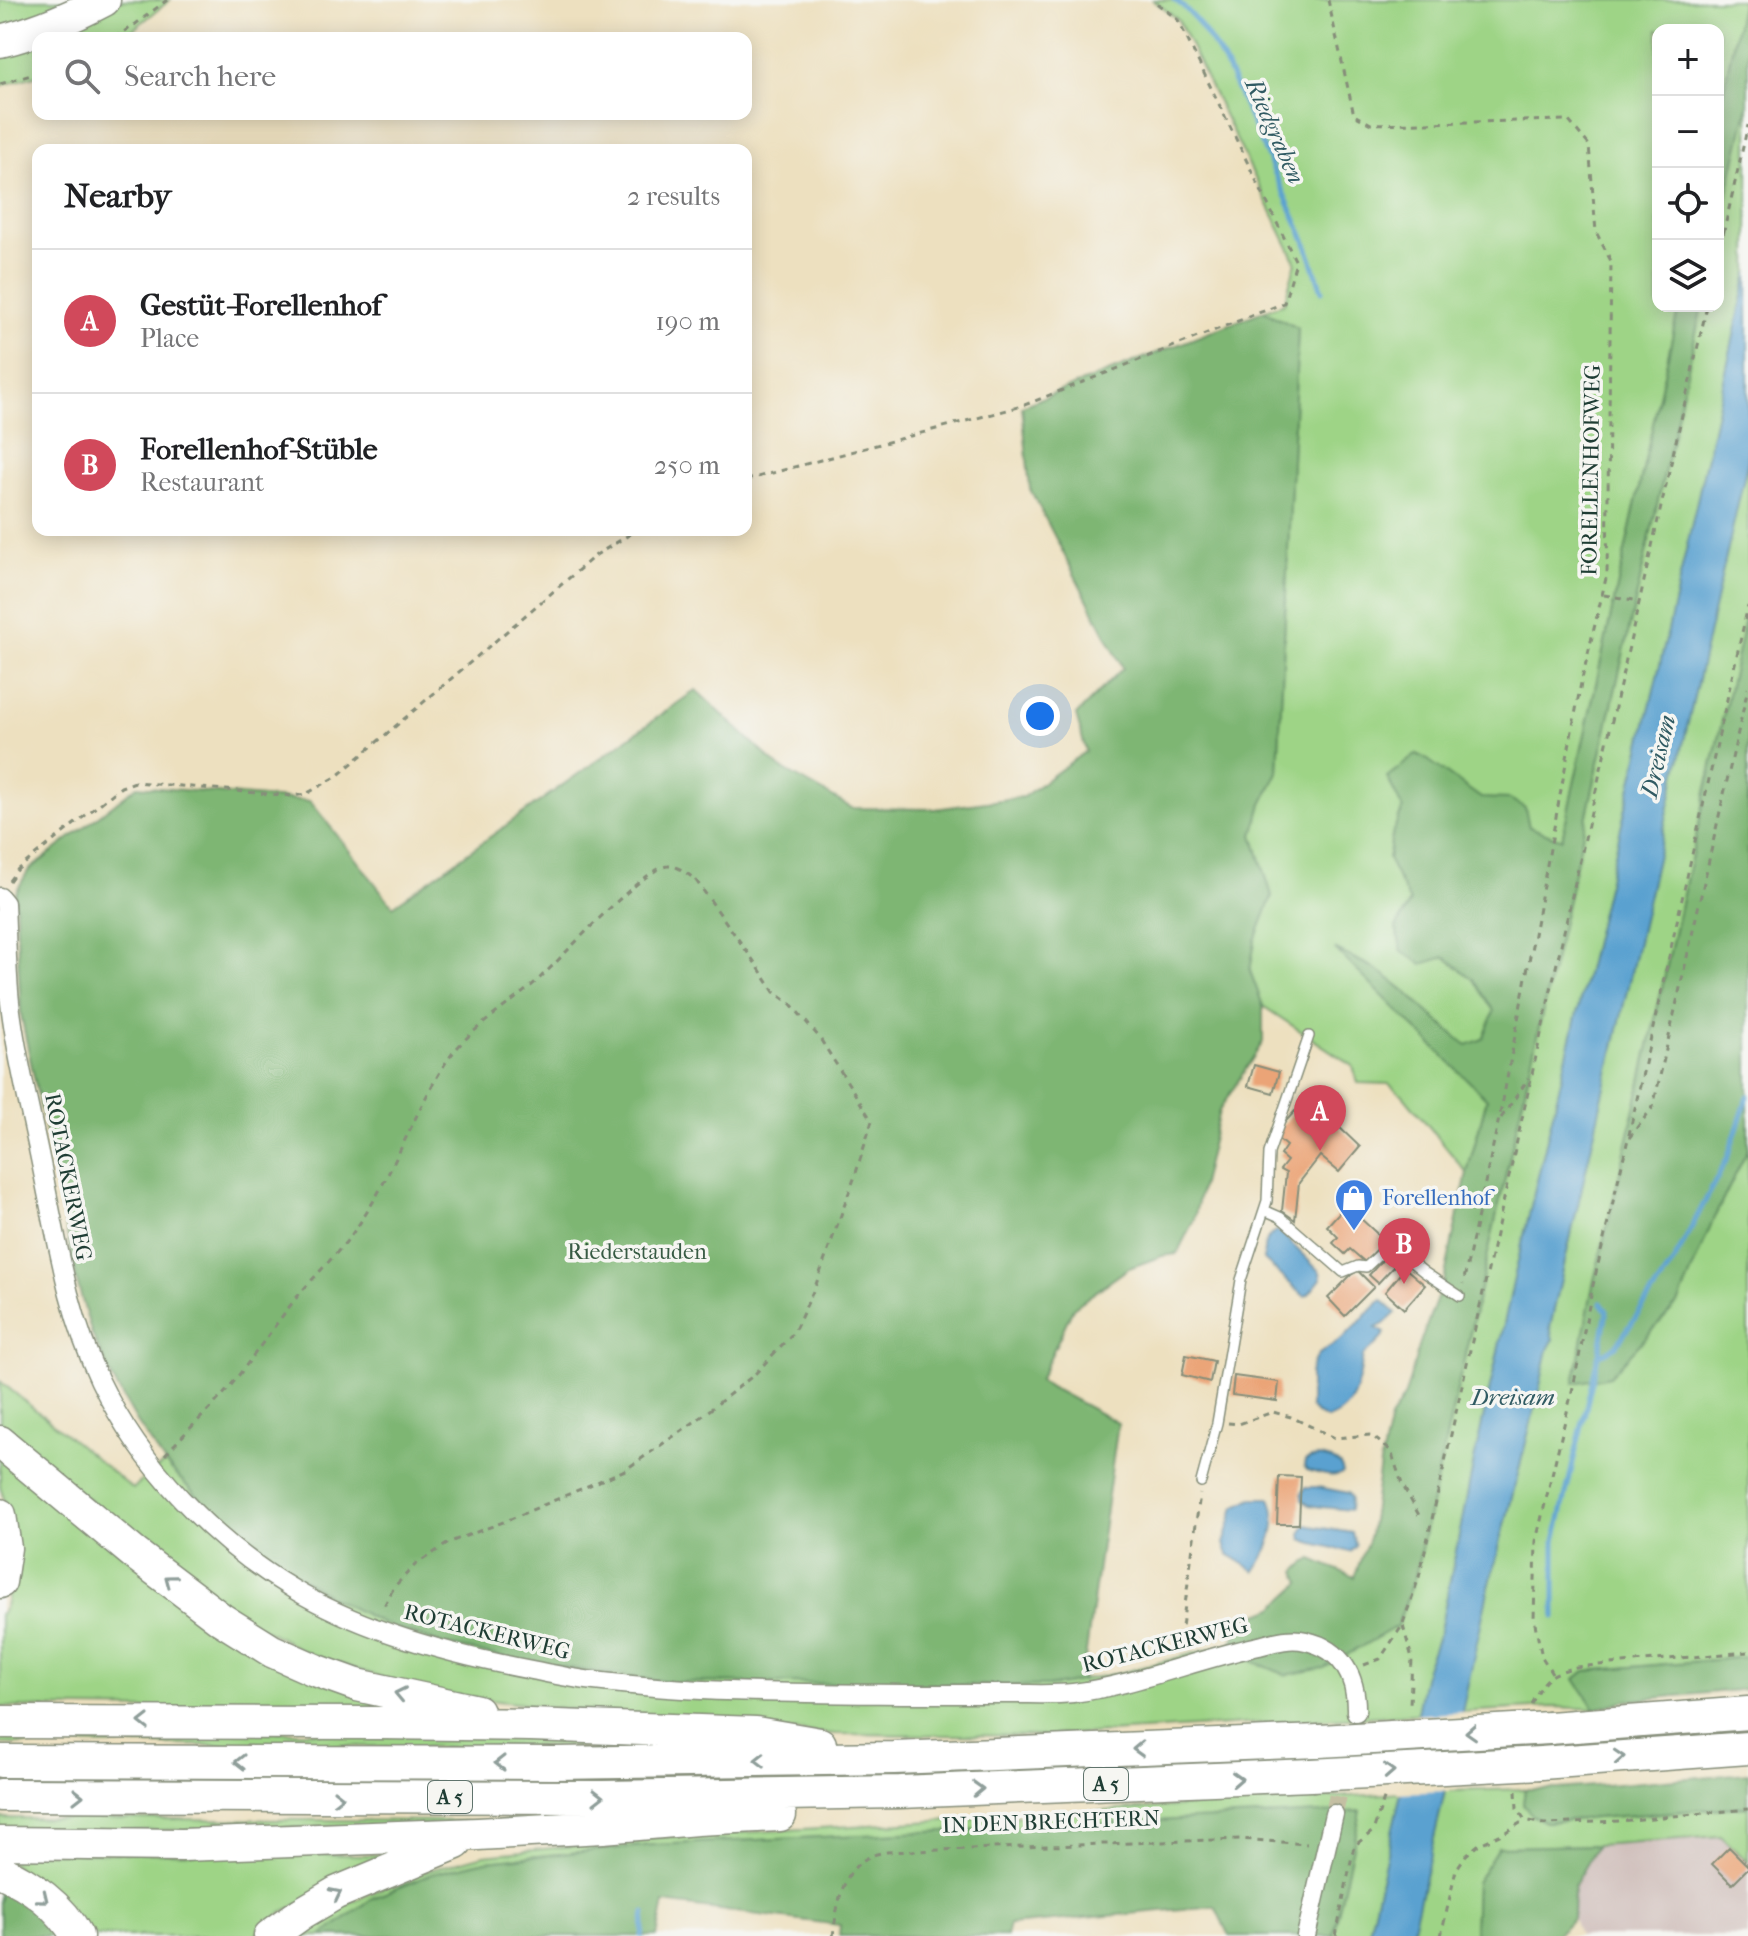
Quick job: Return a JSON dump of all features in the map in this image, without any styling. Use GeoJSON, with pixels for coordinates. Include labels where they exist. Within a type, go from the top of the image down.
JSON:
{"type":"FeatureCollection","features":[{"type":"Feature","properties":{"kind":"highway"},"geometry":{"type":"LineString","coordinates":[[35,32],[104,0]]}},
{"type":"Feature","properties":{"kind":"highway"},"geometry":{"type":"LineString","coordinates":[[0,41],[32,33]]}},
{"type":"Feature","properties":{"kind":"highway"},"geometry":{"type":"LineString","coordinates":[[0,1442],[135,1554],[221,1619],[272,1651],[357,1685],[530,1725]]}},
{"type":"Feature","properties":{"kind":"highway"},"geometry":{"type":"LineString","coordinates":[[0,1515],[5,1548],[0,1582]]}},
{"type":"Feature","properties":{"kind":"highway","name":"A 5"},"geometry":{"type":"LineString","coordinates":[[0,1761],[555,1763],[894,1758],[1320,1741],[1540,1717],[1748,1713]]}},
{"type":"Feature","properties":{"kind":"highway"},"geometry":{"type":"LineString","coordinates":[[0,1722],[530,1725],[756,1733],[894,1758]]}},
{"type":"Feature","properties":{"kind":"highway","name":"A 5"},"geometry":{"type":"LineString","coordinates":[[0,1795],[603,1797],[900,1792],[1311,1775],[1748,1748]]}},
{"type":"Feature","properties":{"kind":"highway"},"geometry":{"type":"LineString","coordinates":[[0,1843],[182,1845],[603,1827],[812,1814],[900,1792]]}},
{"type":"Feature","properties":{"kind":"highway"},"geometry":{"type":"LineString","coordinates":[[270,1936],[336,1893],[478,1834]]}},
{"type":"Feature","properties":{"kind":"highway"},"geometry":{"type":"LineString","coordinates":[[0,1871],[34,1890],[57,1909],[77,1936]]}},
{"type":"Feature","properties":{"kind":"street","name":"ROTACKERWEG"},"geometry":{"type":"LineString","coordinates":[[4,889],[11,1016],[64,1277],[100,1380],[126,1427],[184,1502],[229,1543],[295,1591],[375,1627],[437,1649],[589,1681],[669,1689],[859,1694],[1073,1693],[1288,1639],[1306,1641],[1325,1649],[1350,1671]]}},
{"type":"Feature","properties":{"kind":"street"},"geometry":{"type":"LineString","coordinates":[[1350,1671],[1357,1697],[1356,1712]]}},
{"type":"Feature","properties":{"kind":"street"},"geometry":{"type":"LineString","coordinates":[[1306,1936],[1334,1814]]}},
{"type":"Feature","properties":{"kind":"lane"},"geometry":{"type":"LineString","coordinates":[[1201,1482],[1217,1423],[1241,1280],[1267,1201],[1269,1153],[1309,1036]]}},
{"type":"Feature","properties":{"kind":"lane"},"geometry":{"type":"LineString","coordinates":[[1264,1210],[1280,1217],[1343,1272],[1358,1266],[1366,1267],[1390,1245],[1460,1296]]}},
{"type":"Feature","properties":{"kind":"path"},"geometry":{"type":"LineString","coordinates":[[124,32],[167,0]]}},
{"type":"Feature","properties":{"kind":"path"},"geometry":{"type":"LineString","coordinates":[[752,478],[1022,406],[1284,303],[1296,262],[1178,20],[1153,0]]}},
{"type":"Feature","properties":{"kind":"path","name":"FORELLENHOFWEG"},"geometry":{"type":"LineString","coordinates":[[1328,0],[1354,115],[1371,124],[1568,120],[1589,145],[1596,232],[1611,261],[1607,574],[1604,595],[1581,683],[1499,1121],[1460,1296]]}},
{"type":"Feature","properties":{"kind":"path"},"geometry":{"type":"LineString","coordinates":[[0,84],[32,75]]}},
{"type":"Feature","properties":{"kind":"path"},"geometry":{"type":"LineString","coordinates":[[1722,240],[1748,125]]}},
{"type":"Feature","properties":{"kind":"path"},"geometry":{"type":"LineString","coordinates":[[1350,1671],[1380,1659],[1402,1626],[1419,1577],[1706,312]]}},
{"type":"Feature","properties":{"kind":"path"},"geometry":{"type":"LineString","coordinates":[[4,889],[18,869],[121,787],[135,782],[292,796],[306,794],[336,777],[596,555],[627,536]]}},
{"type":"Feature","properties":{"kind":"path"},"geometry":{"type":"LineString","coordinates":[[1604,595],[1640,602]]}},
{"type":"Feature","properties":{"kind":"path"},"geometry":{"type":"LineString","coordinates":[[1552,1673],[1542,1657],[1534,1619],[1536,1541],[1748,606]]}},
{"type":"Feature","properties":{"kind":"path"},"geometry":{"type":"LineString","coordinates":[[1628,1139],[1653,1107],[1748,688]]}},
{"type":"Feature","properties":{"kind":"path"},"geometry":{"type":"LineString","coordinates":[[155,1467],[227,1389],[362,1220],[443,1067],[457,1048],[540,978],[593,924],[650,874],[667,866],[680,869],[695,879],[774,992],[791,1004],[819,1037],[872,1121],[815,1287],[794,1332],[754,1375],[697,1420],[625,1470],[450,1542],[427,1556],[394,1587],[375,1627]]}},
{"type":"Feature","properties":{"kind":"path"},"geometry":{"type":"LineString","coordinates":[[1499,1121],[1531,1075]]}},
{"type":"Feature","properties":{"kind":"path"},"geometry":{"type":"LineString","coordinates":[[1217,1423],[1239,1424],[1273,1412],[1335,1438],[1371,1435],[1391,1451],[1402,1484],[1420,1517]]}},
{"type":"Feature","properties":{"kind":"path"},"geometry":{"type":"LineString","coordinates":[[1177,1667],[1201,1482]]}},
{"type":"Feature","properties":{"kind":"path"},"geometry":{"type":"LineString","coordinates":[[1402,1626],[1412,1658],[1410,1705]]}},
{"type":"Feature","properties":{"kind":"path"},"geometry":{"type":"LineString","coordinates":[[1540,1717],[1543,1683],[1552,1673],[1576,1667],[1748,1652]]}},
{"type":"Feature","properties":{"kind":"path"},"geometry":{"type":"LineString","coordinates":[[1336,1936],[1354,1846],[1373,1831],[1385,1795]]}},
{"type":"Feature","properties":{"kind":"path"},"geometry":{"type":"LineString","coordinates":[[1515,1797],[1517,1808],[1525,1820]]}},
{"type":"Feature","properties":{"kind":"path"},"geometry":{"type":"LineString","coordinates":[[1441,1936],[1456,1870],[1466,1855],[1478,1845],[1525,1820],[1544,1824],[1620,1821],[1748,1809]]}},
{"type":"Feature","properties":{"kind":"path","name":"IN DEN BRECHTERN"},"geometry":{"type":"LineString","coordinates":[[833,1936],[839,1897],[846,1880],[856,1866],[869,1856],[887,1852],[1240,1839],[1327,1845]]}},
{"type":"Feature","properties":{"kind":"shaded area"},"geometry":{"type":"Polygon","coordinates":[[[1721,1836],[1748,1862],[1748,1936],[1579,1936],[1573,1918],[1574,1885],[1597,1845],[1721,1836]]]}},
{"type":"Feature","properties":{"kind":"green space"},"geometry":{"type":"Polygon","coordinates":[[[0,0],[81,0],[0,31],[0,0]]]}},
{"type":"Feature","properties":{"kind":"green space"},"geometry":{"type":"Polygon","coordinates":[[[120,0],[170,0],[129,32],[57,32],[120,0]]]}},
{"type":"Feature","properties":{"kind":"green space"},"geometry":{"type":"Polygon","coordinates":[[[1153,0],[1742,0],[1724,88],[1724,24],[1652,24],[1652,312],[1678,312],[1562,839],[1529,827],[1510,799],[1481,799],[1417,754],[1403,809],[1393,831],[1388,858],[1410,902],[1396,928],[1445,957],[1474,980],[1495,1011],[1483,1039],[1467,1046],[1390,979],[1338,951],[1487,1098],[1467,1173],[1404,1096],[1389,1084],[1358,1083],[1353,1066],[1263,1006],[1250,971],[1255,940],[1272,896],[1253,835],[1262,804],[1278,772],[1298,328],[1263,311],[1284,303],[1296,262],[1178,20],[1153,0]]]}},
{"type":"Feature","properties":{"kind":"green space"},"geometry":{"type":"Polygon","coordinates":[[[1742,0],[1748,0],[1748,105],[1724,209],[1724,96],[1742,0]]]}},
{"type":"Feature","properties":{"kind":"green space"},"geometry":{"type":"Polygon","coordinates":[[[32,43],[32,77],[0,86],[0,51],[32,43]]]}},
{"type":"Feature","properties":{"kind":"green space"},"geometry":{"type":"Polygon","coordinates":[[[1748,105],[1748,273],[1668,631],[1517,1265],[1440,1631],[1426,1668],[1417,1714],[1039,1736],[835,1734],[713,1725],[421,1690],[309,1654],[230,1610],[0,1430],[0,1381],[133,1489],[165,1463],[234,1530],[332,1598],[506,1658],[588,1671],[1053,1686],[1127,1671],[1231,1643],[1230,1652],[1397,1626],[1415,1576],[1701,312],[1724,312],[1724,209],[1748,105]]]}},
{"type":"Feature","properties":{"kind":"green space","name":"Riederstauden"},"geometry":{"type":"Polygon","coordinates":[[[1263,311],[1298,328],[1278,772],[1262,804],[1253,835],[1272,896],[1255,940],[1250,971],[1263,1006],[1263,1042],[1219,1111],[1194,1219],[1177,1254],[1129,1268],[1073,1308],[1039,1381],[1118,1423],[1082,1681],[1053,1686],[670,1682],[506,1658],[442,1644],[380,1622],[332,1598],[234,1530],[165,1463],[113,1380],[92,1335],[77,1282],[21,1015],[15,894],[28,871],[137,786],[310,801],[393,906],[696,690],[779,767],[852,808],[935,809],[1023,797],[1086,751],[1076,715],[1123,668],[1030,489],[1022,406],[1263,311]]]}},
{"type":"Feature","properties":{"kind":"green space"},"geometry":{"type":"Polygon","coordinates":[[[1678,312],[1701,312],[1415,1576],[1397,1626],[1324,1668],[1286,1675],[1230,1652],[1231,1643],[1244,1620],[1274,1608],[1301,1583],[1296,1572],[1312,1559],[1354,1577],[1370,1535],[1390,1419],[1405,1395],[1421,1340],[1444,1280],[1487,1099],[1335,949],[1392,980],[1467,1045],[1483,1039],[1494,1011],[1474,980],[1445,957],[1422,964],[1402,951],[1396,928],[1410,902],[1388,859],[1393,831],[1403,809],[1387,777],[1417,754],[1481,798],[1510,799],[1525,808],[1529,827],[1562,839],[1678,312]]]}},
{"type":"Feature","properties":{"kind":"green space"},"geometry":{"type":"Polygon","coordinates":[[[1748,460],[1748,606],[1593,1285],[1713,1220],[1748,1149],[1748,1657],[1585,1671],[1575,1679],[1595,1709],[1553,1707],[1461,1712],[1488,1591],[1548,1349],[1553,1340],[1550,1327],[1748,460]]]}},
{"type":"Feature","properties":{"kind":"green space"},"geometry":{"type":"Polygon","coordinates":[[[1748,606],[1748,1149],[1713,1220],[1679,1302],[1610,1376],[1574,1383],[1593,1285],[1748,606]]]}},
{"type":"Feature","properties":{"kind":"green space"},"geometry":{"type":"Polygon","coordinates":[[[0,1452],[136,1563],[406,1712],[0,1707],[0,1615],[12,1575],[9,1514],[0,1487],[0,1452]]]}},
{"type":"Feature","properties":{"kind":"green space"},"geometry":{"type":"Polygon","coordinates":[[[1748,1657],[1748,1689],[1624,1701],[1595,1709],[1575,1679],[1585,1671],[1748,1657]]]}},
{"type":"Feature","properties":{"kind":"green space"},"geometry":{"type":"Polygon","coordinates":[[[0,1730],[447,1733],[697,1746],[0,1744],[0,1730]]]}},
{"type":"Feature","properties":{"kind":"green space"},"geometry":{"type":"Polygon","coordinates":[[[1748,1773],[1748,1806],[1545,1822],[1531,1815],[1523,1804],[1525,1789],[1748,1773]]]}},
{"type":"Feature","properties":{"kind":"green space"},"geometry":{"type":"Polygon","coordinates":[[[818,1775],[820,1785],[0,1787],[0,1776],[381,1778],[818,1775]]]}},
{"type":"Feature","properties":{"kind":"green space"},"geometry":{"type":"Polygon","coordinates":[[[1525,1789],[1523,1805],[1545,1822],[1748,1806],[1748,1862],[1721,1836],[1597,1845],[1498,1847],[1476,1883],[1474,1936],[1411,1936],[1445,1791],[1525,1789]]]}},
{"type":"Feature","properties":{"kind":"green space"},"geometry":{"type":"Polygon","coordinates":[[[1401,1793],[1368,1936],[1333,1936],[1360,1812],[653,1845],[486,1861],[432,1874],[373,1898],[321,1936],[291,1936],[319,1916],[412,1875],[484,1855],[652,1838],[1401,1793]]]}},
{"type":"Feature","properties":{"kind":"green space"},"geometry":{"type":"Polygon","coordinates":[[[1361,1811],[1333,1936],[1229,1936],[1215,1906],[1009,1925],[1006,1936],[839,1936],[840,1925],[664,1903],[657,1936],[321,1936],[373,1898],[432,1874],[486,1861],[653,1845],[1361,1811]]]}},
{"type":"Feature","properties":{"kind":"green space"},"geometry":{"type":"Polygon","coordinates":[[[0,1818],[614,1822],[0,1833],[0,1818]]]}},
{"type":"Feature","properties":{"kind":"green space"},"geometry":{"type":"Polygon","coordinates":[[[1597,1845],[1574,1885],[1573,1918],[1556,1936],[1474,1936],[1476,1883],[1498,1847],[1597,1845]]]}},
{"type":"Feature","properties":{"kind":"green space"},"geometry":{"type":"Polygon","coordinates":[[[0,1852],[404,1855],[282,1912],[254,1936],[88,1936],[0,1852]]]}},
{"type":"Feature","properties":{"kind":"green space"},"geometry":{"type":"Polygon","coordinates":[[[0,1880],[68,1936],[0,1936],[0,1880]]]}},
{"type":"Feature","properties":{"kind":"water","name":"Dreisam"},"geometry":{"type":"Polygon","coordinates":[[[1748,273],[1748,460],[1550,1327],[1553,1340],[1548,1349],[1488,1591],[1411,1936],[1368,1936],[1426,1668],[1440,1631],[1517,1265],[1668,631],[1748,273]]]}},
{"type":"Feature","properties":{"kind":"water"},"geometry":{"type":"Polygon","coordinates":[[[1277,1231],[1320,1272],[1321,1279],[1308,1295],[1304,1296],[1264,1260],[1265,1243],[1277,1231]]]}},
{"type":"Feature","properties":{"kind":"water"},"geometry":{"type":"Polygon","coordinates":[[[1382,1300],[1396,1313],[1376,1328],[1385,1333],[1363,1356],[1350,1402],[1337,1415],[1327,1419],[1315,1413],[1310,1407],[1313,1363],[1319,1354],[1344,1337],[1382,1300]]]}},
{"type":"Feature","properties":{"kind":"water"},"geometry":{"type":"Polygon","coordinates":[[[1320,1457],[1338,1463],[1343,1473],[1330,1475],[1307,1470],[1305,1461],[1320,1457]]]}},
{"type":"Feature","properties":{"kind":"water"},"geometry":{"type":"Polygon","coordinates":[[[1306,1487],[1348,1493],[1351,1497],[1350,1510],[1309,1505],[1302,1500],[1306,1487]]]}},
{"type":"Feature","properties":{"kind":"water"},"geometry":{"type":"Polygon","coordinates":[[[1252,1498],[1270,1498],[1274,1517],[1269,1545],[1255,1571],[1228,1554],[1224,1544],[1235,1507],[1252,1498]]]}},
{"type":"Feature","properties":{"kind":"water"},"geometry":{"type":"Polygon","coordinates":[[[1305,1525],[1352,1533],[1356,1546],[1350,1552],[1302,1539],[1305,1525]]]}},
{"type":"Feature","properties":{"kind":"pier"},"geometry":{"type":"Polygon","coordinates":[[[1465,1712],[1449,1791],[1397,1793],[1413,1715],[1465,1712]]]}},
{"type":"Feature","properties":{"kind":"building"},"geometry":{"type":"Polygon","coordinates":[[[1254,1065],[1279,1072],[1273,1093],[1248,1086],[1254,1065]]]}},
{"type":"Feature","properties":{"kind":"building"},"geometry":{"type":"Polygon","coordinates":[[[1295,1111],[1325,1137],[1337,1125],[1360,1147],[1339,1172],[1320,1156],[1299,1183],[1295,1220],[1282,1211],[1286,1173],[1280,1170],[1287,1161],[1280,1155],[1286,1146],[1279,1140],[1278,1130],[1295,1111]]]}},
{"type":"Feature","properties":{"kind":"building","name":"Forellenhof"},"geometry":{"type":"Polygon","coordinates":[[[1346,1205],[1385,1241],[1365,1262],[1350,1249],[1345,1254],[1333,1243],[1338,1237],[1327,1226],[1346,1205]]]}},
{"type":"Feature","properties":{"kind":"building"},"geometry":{"type":"Polygon","coordinates":[[[1385,1257],[1394,1266],[1378,1283],[1369,1275],[1385,1257]]]}},
{"type":"Feature","properties":{"kind":"building"},"geometry":{"type":"Polygon","coordinates":[[[1405,1268],[1425,1285],[1404,1309],[1385,1292],[1405,1268]]]}},
{"type":"Feature","properties":{"kind":"building"},"geometry":{"type":"Polygon","coordinates":[[[1358,1271],[1374,1287],[1345,1316],[1328,1298],[1358,1271]]]}},
{"type":"Feature","properties":{"kind":"building"},"geometry":{"type":"Polygon","coordinates":[[[1186,1355],[1214,1361],[1210,1382],[1182,1375],[1186,1355]]]}},
{"type":"Feature","properties":{"kind":"building"},"geometry":{"type":"Polygon","coordinates":[[[1234,1376],[1279,1382],[1277,1401],[1232,1395],[1234,1376]]]}},
{"type":"Feature","properties":{"kind":"building"},"geometry":{"type":"Polygon","coordinates":[[[1279,1476],[1301,1477],[1299,1524],[1277,1524],[1279,1476]]]}},
{"type":"Feature","properties":{"kind":"building"},"geometry":{"type":"Polygon","coordinates":[[[1729,1847],[1748,1866],[1732,1884],[1712,1864],[1729,1847]]]}},
{"type":"Feature","properties":{"kind":"waterway","name":"Riedgraben"},"geometry":{"type":"LineString","coordinates":[[1174,0],[1197,21],[1224,61],[1305,240],[1322,291]]}},
{"type":"Feature","properties":{"kind":"waterway"},"geometry":{"type":"LineString","coordinates":[[1555,1617],[1555,1541],[1598,1356],[1616,1346],[1673,1263],[1727,1159],[1748,1096]]}},
{"type":"Feature","properties":{"kind":"waterway"},"geometry":{"type":"LineString","coordinates":[[1599,1355],[1607,1311],[1601,1303]]}},
{"type":"Feature","properties":{"kind":"waterway"},"geometry":{"type":"LineString","coordinates":[[642,1936],[645,1913]]}},
{"type":"Feature","properties":{"kind":"tunnel"},"geometry":{"type":"LineString","coordinates":[[1334,1814],[1344,1766]]}},
{"type":"Feature","properties":{"kind":"place","name":"Gestüt-Forellenhof"},"geometry":{"type":"Point","coordinates":[1320,1151]}},
{"type":"Feature","properties":{"kind":"place","name":"Forellenhof"},"geometry":{"type":"Point","coordinates":[1354,1232]}},
{"type":"Feature","properties":{"kind":"place","name":"Forellenhof-Stüble"},"geometry":{"type":"Point","coordinates":[1404,1284]}}]}
